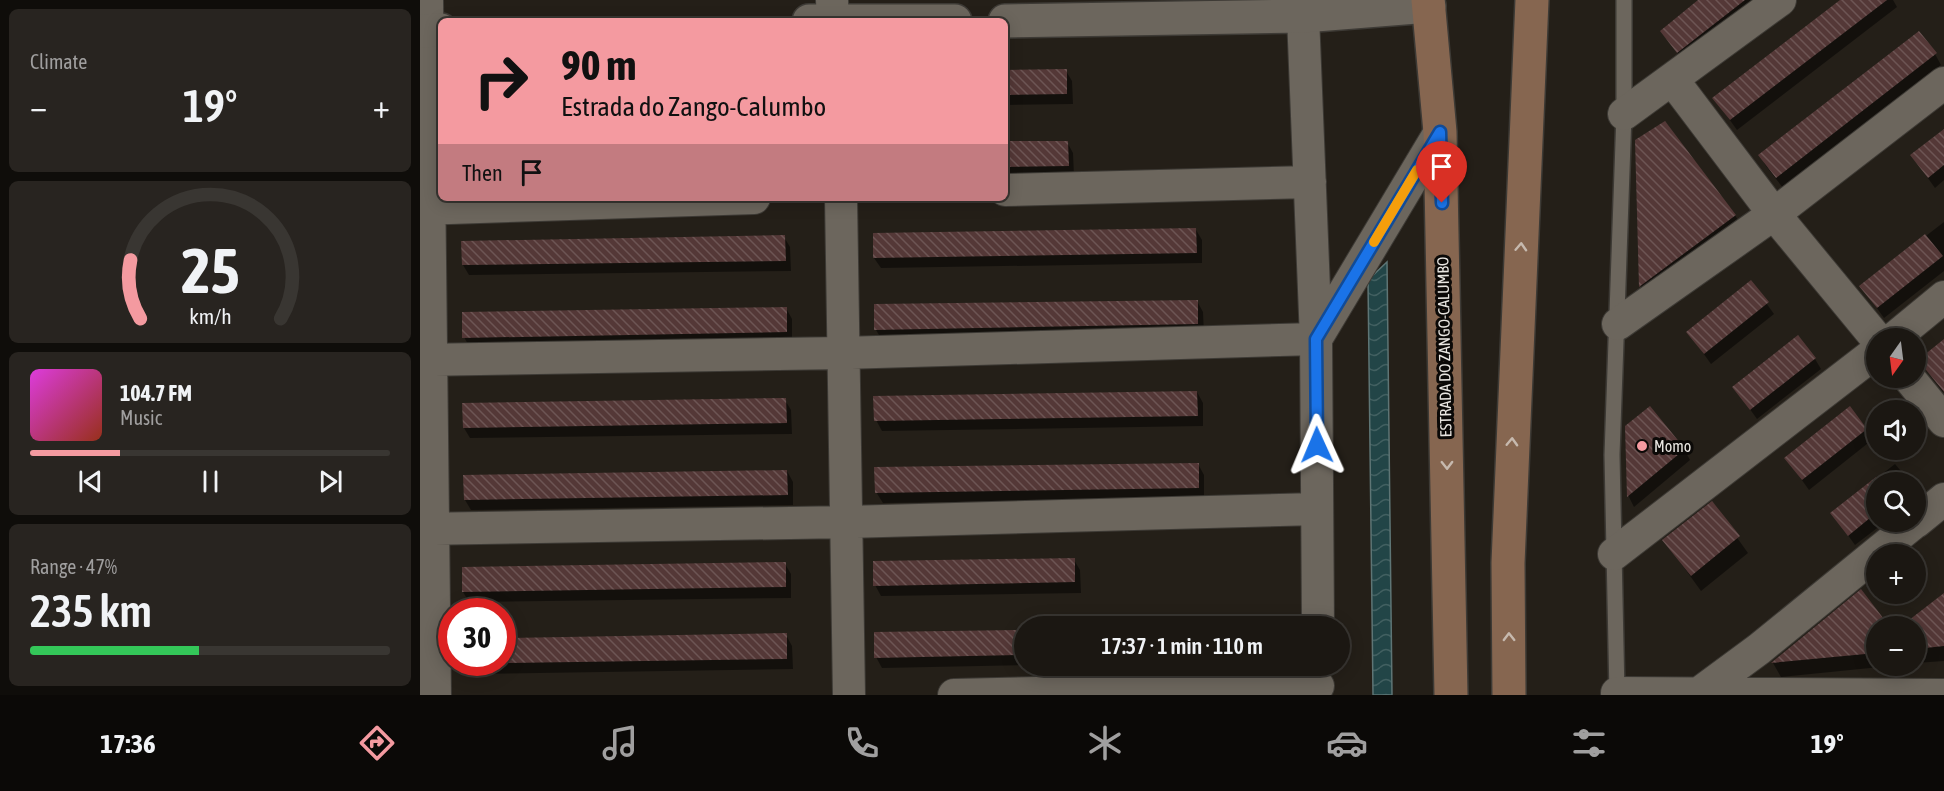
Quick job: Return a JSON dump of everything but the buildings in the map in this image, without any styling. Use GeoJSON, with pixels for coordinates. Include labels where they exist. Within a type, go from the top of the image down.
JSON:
{"type":"FeatureCollection","features":[{"type":"Feature","properties":{"kind":"main road"},"geometry":{"type":"LineString","coordinates":[[1509,695],[1508,563],[1532,0]]}},
{"type":"Feature","properties":{"kind":"main road","name":"ESTRADA DO ZANGO-CALUMBO"},"geometry":{"type":"LineString","coordinates":[[1429,3],[1440,132],[1451,695]]}},
{"type":"Feature","properties":{"kind":"street"},"geometry":{"type":"LineString","coordinates":[[832,0],[832,18]]}},
{"type":"Feature","properties":{"kind":"street"},"geometry":{"type":"LineString","coordinates":[[1624,114],[1780,0]]}},
{"type":"Feature","properties":{"kind":"street"},"geometry":{"type":"LineString","coordinates":[[1008,21],[1303,16],[1429,3]]}},
{"type":"Feature","properties":{"kind":"street"},"geometry":{"type":"LineString","coordinates":[[1303,16],[1316,339],[1318,616]]}},
{"type":"Feature","properties":{"kind":"street"},"geometry":{"type":"LineString","coordinates":[[429,23],[425,209],[426,360],[428,529],[435,695]]}},
{"type":"Feature","properties":{"kind":"street"},"geometry":{"type":"LineString","coordinates":[[1672,79],[1774,214],[1868,328]]}},
{"type":"Feature","properties":{"kind":"street"},"geometry":{"type":"LineString","coordinates":[[1618,324],[1774,214],[1944,83]]}},
{"type":"Feature","properties":{"kind":"street"},"geometry":{"type":"LineString","coordinates":[[1316,339],[1440,132]]}},
{"type":"Feature","properties":{"kind":"street"},"geometry":{"type":"LineString","coordinates":[[1008,190],[1310,182]]}},
{"type":"Feature","properties":{"kind":"street"},"geometry":{"type":"LineString","coordinates":[[425,209],[664,201]]}},
{"type":"Feature","properties":{"kind":"street"},"geometry":{"type":"LineString","coordinates":[[841,201],[849,695]]}},
{"type":"Feature","properties":{"kind":"street"},"geometry":{"type":"LineString","coordinates":[[1906,328],[1944,297]]}},
{"type":"Feature","properties":{"kind":"street"},"geometry":{"type":"LineString","coordinates":[[426,360],[843,353],[1316,339]]}},
{"type":"Feature","properties":{"kind":"street"},"geometry":{"type":"LineString","coordinates":[[1614,554],[1866,360]]}},
{"type":"Feature","properties":{"kind":"street"},"geometry":{"type":"LineString","coordinates":[[1917,388],[1944,421]]}},
{"type":"Feature","properties":{"kind":"street"},"geometry":{"type":"LineString","coordinates":[[1926,513],[1944,499]]}},
{"type":"Feature","properties":{"kind":"street"},"geometry":{"type":"LineString","coordinates":[[428,529],[847,522],[1317,509]]}},
{"type":"Feature","properties":{"kind":"street"},"geometry":{"type":"LineString","coordinates":[[1698,694],[1759,649],[1903,532]]}},
{"type":"Feature","properties":{"kind":"street"},"geometry":{"type":"LineString","coordinates":[[954,695],[1318,682]]}},
{"type":"Feature","properties":{"kind":"street"},"geometry":{"type":"LineString","coordinates":[[1617,694],[1942,695]]}},
{"type":"Feature","properties":{"kind":"lane"},"geometry":{"type":"LineString","coordinates":[[1617,694],[1612,455],[1624,114],[1624,0]]}},
{"type":"Feature","properties":{"kind":"water"},"geometry":{"type":"Polygon","coordinates":[[[1387,262],[1392,695],[1373,695],[1368,280],[1387,262]]]}},
{"type":"Feature","properties":{"kind":"slow traffic"},"geometry":{"type":"LineString","coordinates":[[1374,242],[1417,170]]}},
{"type":"Feature","properties":{"kind":"place","name":"Momo"},"geometry":{"type":"Point","coordinates":[1642,446]}},
{"type":"Feature","properties":{"kind":"route"},"geometry":{"type":"LineString","coordinates":[[1317,445],[1316,339],[1440,132],[1442,203]]}}]}
